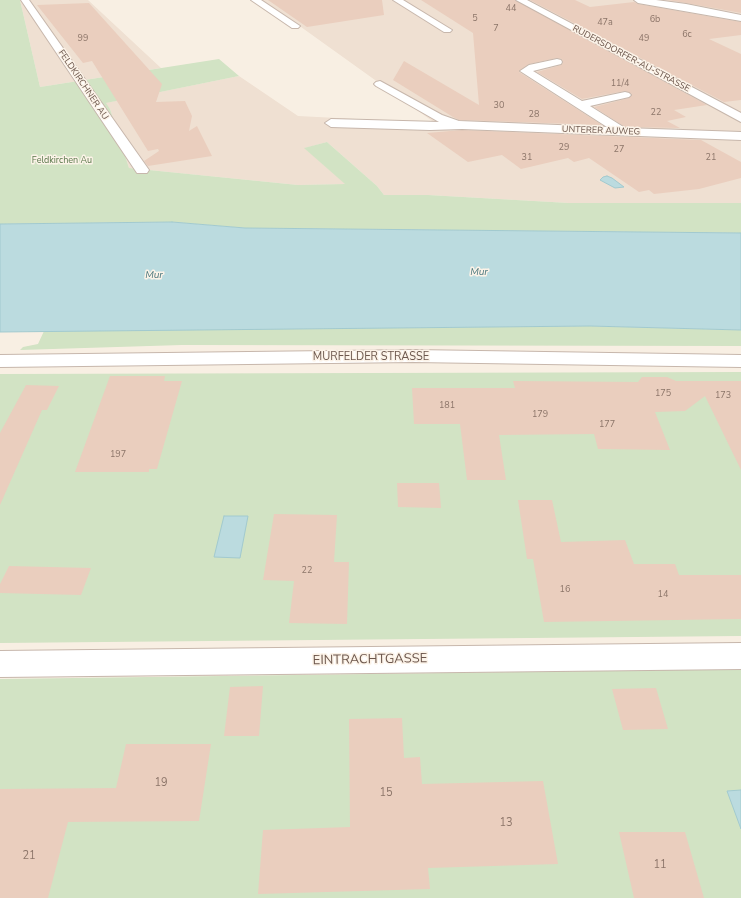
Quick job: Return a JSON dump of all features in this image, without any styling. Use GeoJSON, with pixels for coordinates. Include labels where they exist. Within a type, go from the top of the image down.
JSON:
{"type":"FeatureCollection","features":[{"type":"Feature","properties":{"kind":"street","name":"FELDKIRCHNER AU"},"geometry":{"type":"LineString","coordinates":[[25,0],[142,170]]}},
{"type":"Feature","properties":{"kind":"street"},"geometry":{"type":"LineString","coordinates":[[255,0],[295,26]]}},
{"type":"Feature","properties":{"kind":"street"},"geometry":{"type":"LineString","coordinates":[[397,0],[447,30]]}},
{"type":"Feature","properties":{"kind":"street","name":"RUDERSDORFER-AU-STRASSE"},"geometry":{"type":"LineString","coordinates":[[520,0],[741,118]]}},
{"type":"Feature","properties":{"kind":"street"},"geometry":{"type":"LineString","coordinates":[[638,0],[686,7],[741,18]]}},
{"type":"Feature","properties":{"kind":"street"},"geometry":{"type":"LineString","coordinates":[[557,62],[533,67],[527,69],[526,71],[623,131]]}},
{"type":"Feature","properties":{"kind":"street","name":"UNTERER AUWEG"},"geometry":{"type":"LineString","coordinates":[[380,84],[438,118],[462,125]]}},
{"type":"Feature","properties":{"kind":"street"},"geometry":{"type":"LineString","coordinates":[[580,105],[625,95]]}},
{"type":"Feature","properties":{"kind":"street","name":"UNTERER AUWEG"},"geometry":{"type":"LineString","coordinates":[[331,123],[430,126],[462,125],[710,136],[741,136]]}},
{"type":"Feature","properties":{"kind":"street"},"geometry":{"type":"LineString","coordinates":[[710,136],[735,149]]}},
{"type":"Feature","properties":{"kind":"street","name":"MURFELDER STRASSE"},"geometry":{"type":"LineString","coordinates":[[0,361],[414,356],[741,361]]}},
{"type":"Feature","properties":{"kind":"street","name":"EINTRACHTGASSE"},"geometry":{"type":"LineString","coordinates":[[0,664],[741,656]]}},
{"type":"Feature","properties":{"kind":"shaded area"},"geometry":{"type":"Polygon","coordinates":[[[20,0],[88,0],[161,68],[40,87],[20,0]]]}},
{"type":"Feature","properties":{"kind":"shaded area"},"geometry":{"type":"Polygon","coordinates":[[[260,0],[741,0],[741,203],[569,203],[428,195],[384,195],[377,186],[327,142],[305,148],[346,184],[298,185],[129,168],[110,109],[105,103],[239,76],[298,116],[435,123],[301,27],[260,0]]]}},
{"type":"Feature","properties":{"kind":"green space","name":"Feldkirchen Au"},"geometry":{"type":"Polygon","coordinates":[[[0,0],[20,0],[40,87],[219,59],[239,76],[106,103],[110,109],[129,168],[298,185],[345,184],[304,148],[327,142],[377,186],[384,195],[428,195],[569,203],[741,203],[741,233],[245,228],[172,222],[0,224],[0,0]]]}},
{"type":"Feature","properties":{"kind":"green space"},"geometry":{"type":"Polygon","coordinates":[[[590,326],[741,330],[741,346],[182,345],[20,350],[23,347],[38,344],[44,331],[590,326]]]}},
{"type":"Feature","properties":{"kind":"green space"},"geometry":{"type":"Polygon","coordinates":[[[741,372],[741,636],[0,643],[0,374],[741,372]]]}},
{"type":"Feature","properties":{"kind":"green space"},"geometry":{"type":"Polygon","coordinates":[[[741,669],[741,898],[0,898],[0,679],[741,669]]]}},
{"type":"Feature","properties":{"kind":"water"},"geometry":{"type":"Polygon","coordinates":[[[607,176],[624,187],[615,188],[600,180],[607,176]]]}},
{"type":"Feature","properties":{"kind":"water","name":"Mur"},"geometry":{"type":"Polygon","coordinates":[[[172,222],[245,228],[741,233],[741,330],[590,326],[0,332],[0,224],[172,222]]]}},
{"type":"Feature","properties":{"kind":"water"},"geometry":{"type":"Polygon","coordinates":[[[224,516],[248,516],[240,558],[214,557],[224,516]]]}},
{"type":"Feature","properties":{"kind":"water"},"geometry":{"type":"Polygon","coordinates":[[[741,790],[741,829],[727,791],[741,790]]]}},
{"type":"Feature","properties":{"kind":"building"},"geometry":{"type":"Polygon","coordinates":[[[268,0],[382,0],[384,15],[307,27],[268,0]]]}},
{"type":"Feature","properties":{"kind":"building"},"geometry":{"type":"Polygon","coordinates":[[[421,0],[515,0],[707,105],[674,110],[686,117],[667,121],[680,128],[625,127],[594,107],[629,98],[632,94],[625,91],[582,99],[537,72],[561,65],[563,63],[562,59],[557,58],[529,64],[519,72],[602,125],[459,120],[393,80],[404,61],[479,105],[473,33],[421,0]]]}},
{"type":"Feature","properties":{"kind":"building"},"geometry":{"type":"Polygon","coordinates":[[[530,0],[575,0],[590,7],[634,2],[638,4],[741,22],[741,35],[709,39],[741,54],[741,100],[724,102],[530,0]]]}},
{"type":"Feature","properties":{"kind":"building"},"geometry":{"type":"Polygon","coordinates":[[[667,0],[741,0],[741,13],[686,3],[667,0]]]}},
{"type":"Feature","properties":{"kind":"building"},"geometry":{"type":"Polygon","coordinates":[[[89,3],[162,84],[156,102],[185,101],[192,116],[189,131],[197,126],[212,156],[148,166],[144,161],[159,151],[158,149],[148,151],[92,61],[83,63],[37,5],[89,3]]]}},
{"type":"Feature","properties":{"kind":"building"},"geometry":{"type":"Polygon","coordinates":[[[462,130],[701,140],[741,162],[741,178],[699,189],[654,194],[649,190],[639,192],[589,158],[574,162],[568,158],[521,169],[502,155],[468,162],[427,133],[462,130]]]}},
{"type":"Feature","properties":{"kind":"building"},"geometry":{"type":"Polygon","coordinates":[[[110,376],[165,376],[164,381],[182,381],[157,469],[149,469],[149,472],[75,472],[110,376]]]}},
{"type":"Feature","properties":{"kind":"building"},"geometry":{"type":"Polygon","coordinates":[[[642,377],[667,377],[676,381],[741,381],[741,470],[705,396],[685,411],[655,412],[670,450],[598,449],[594,434],[499,435],[506,480],[467,480],[460,424],[414,424],[412,388],[515,388],[513,381],[638,382],[642,377]]]}},
{"type":"Feature","properties":{"kind":"building"},"geometry":{"type":"Polygon","coordinates":[[[26,385],[59,386],[47,410],[42,410],[0,505],[0,433],[26,385]]]}},
{"type":"Feature","properties":{"kind":"building"},"geometry":{"type":"Polygon","coordinates":[[[397,483],[439,483],[441,508],[398,507],[397,483]]]}},
{"type":"Feature","properties":{"kind":"building"},"geometry":{"type":"Polygon","coordinates":[[[518,500],[552,500],[561,542],[625,540],[634,564],[675,564],[679,575],[741,575],[741,619],[544,622],[533,559],[527,559],[518,500]]]}},
{"type":"Feature","properties":{"kind":"building"},"geometry":{"type":"Polygon","coordinates":[[[274,514],[337,515],[334,562],[349,562],[347,624],[289,623],[294,581],[263,580],[274,514]]]}},
{"type":"Feature","properties":{"kind":"building"},"geometry":{"type":"Polygon","coordinates":[[[9,566],[91,568],[81,595],[0,593],[0,584],[9,566]]]}},
{"type":"Feature","properties":{"kind":"building"},"geometry":{"type":"Polygon","coordinates":[[[263,686],[259,736],[224,736],[230,687],[263,686]]]}},
{"type":"Feature","properties":{"kind":"building"},"geometry":{"type":"Polygon","coordinates":[[[656,688],[668,729],[623,730],[612,689],[656,688]]]}},
{"type":"Feature","properties":{"kind":"building"},"geometry":{"type":"Polygon","coordinates":[[[402,718],[404,758],[420,757],[422,784],[543,781],[558,864],[428,868],[430,889],[258,894],[263,830],[350,827],[349,719],[402,718]]]}},
{"type":"Feature","properties":{"kind":"building"},"geometry":{"type":"Polygon","coordinates":[[[126,744],[211,744],[199,821],[68,822],[48,898],[0,898],[0,789],[116,788],[126,744]]]}},
{"type":"Feature","properties":{"kind":"building"},"geometry":{"type":"Polygon","coordinates":[[[619,832],[685,832],[704,898],[634,898],[619,832]]]}}]}
